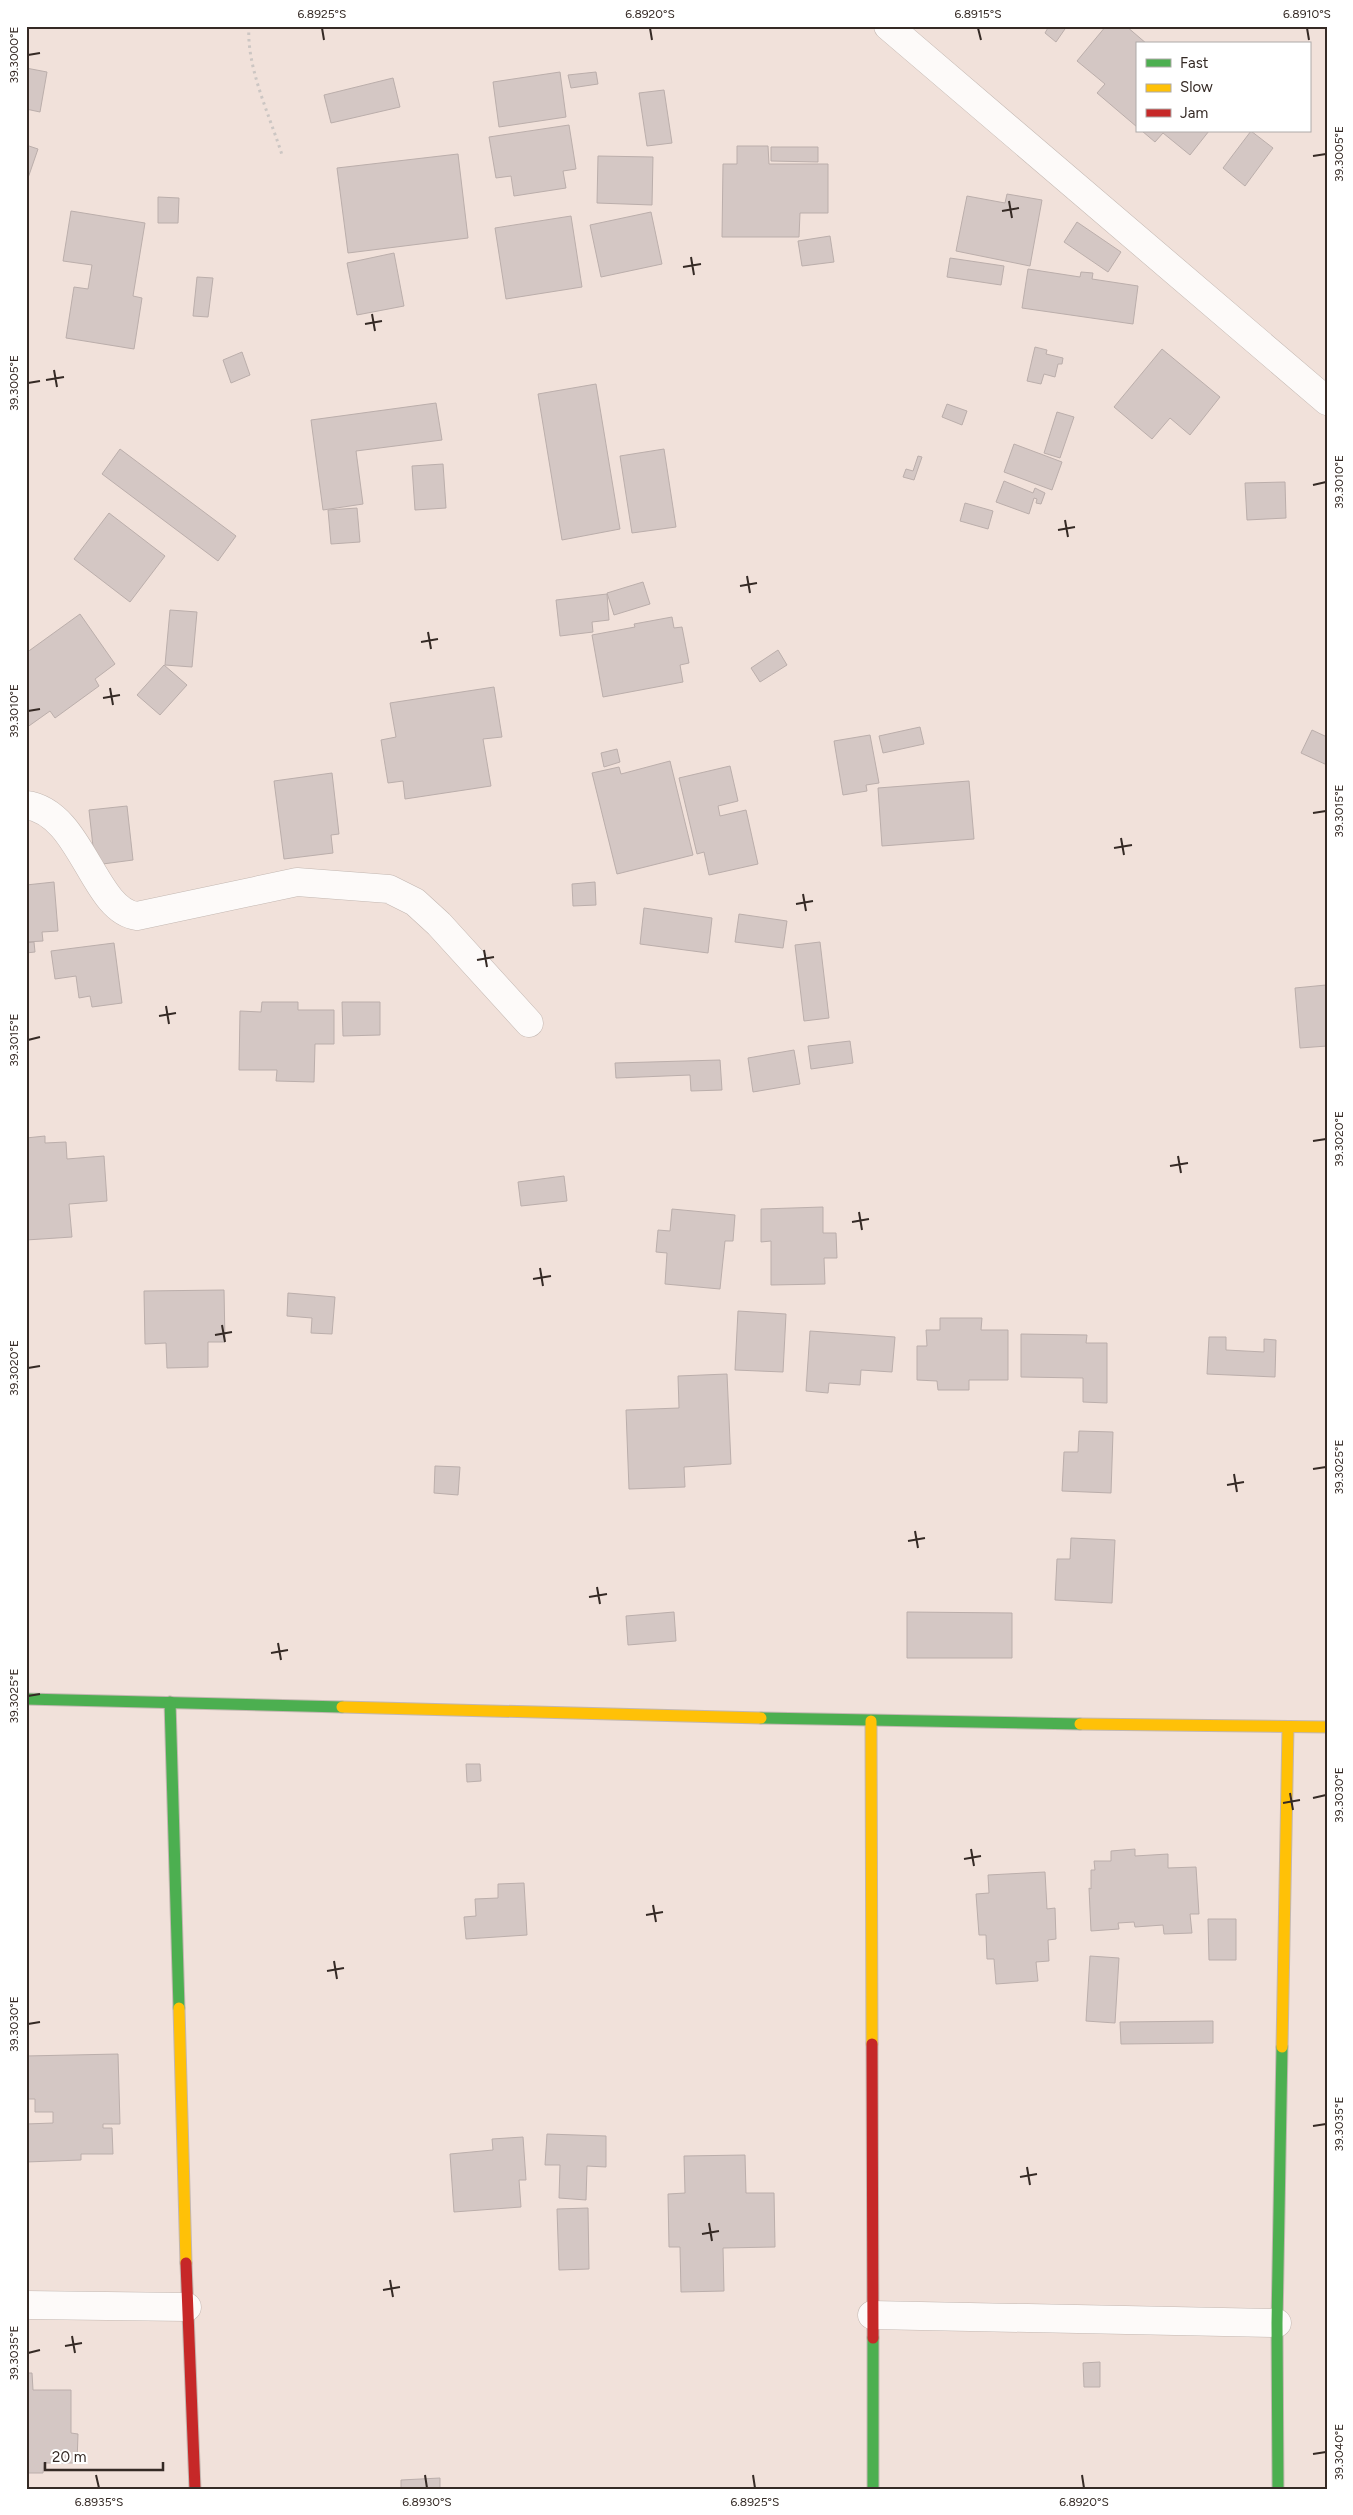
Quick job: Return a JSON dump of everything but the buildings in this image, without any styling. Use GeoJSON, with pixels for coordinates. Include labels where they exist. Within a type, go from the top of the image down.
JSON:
{"type":"FeatureCollection","features":[{"type":"Feature","properties":{"kind":"street"},"geometry":{"type":"LineString","coordinates":[[888,26],[1327,401]]}},
{"type":"Feature","properties":{"kind":"street"},"geometry":{"type":"LineString","coordinates":[[26,805],[55,818],[75,843],[114,905],[127,915],[137,916],[297,882],[390,889],[415,902],[433,919],[529,1023]]}},
{"type":"Feature","properties":{"kind":"street"},"geometry":{"type":"LineString","coordinates":[[26,1700],[170,1702],[871,1721],[1288,1728],[1327,1727]]}},
{"type":"Feature","properties":{"kind":"street"},"geometry":{"type":"LineString","coordinates":[[170,1702],[187,2307],[195,2489]]}},
{"type":"Feature","properties":{"kind":"street"},"geometry":{"type":"LineString","coordinates":[[871,1721],[873,2489]]}},
{"type":"Feature","properties":{"kind":"street"},"geometry":{"type":"LineString","coordinates":[[1278,2489],[1277,2323],[1288,1728]]}},
{"type":"Feature","properties":{"kind":"street"},"geometry":{"type":"LineString","coordinates":[[26,2305],[187,2307]]}},
{"type":"Feature","properties":{"kind":"street"},"geometry":{"type":"LineString","coordinates":[[872,2315],[1277,2323]]}},
{"type":"Feature","properties":{"kind":"path"},"geometry":{"type":"LineString","coordinates":[[249,26],[248,42],[256,78],[282,155]]}},
{"type":"Feature","properties":{"kind":"traffic: fast"},"geometry":{"type":"LineString","coordinates":[[26,1699],[342,1707]]}},
{"type":"Feature","properties":{"kind":"traffic: fast"},"geometry":{"type":"LineString","coordinates":[[170,1702],[179,2008]]}},
{"type":"Feature","properties":{"kind":"traffic: fast"},"geometry":{"type":"LineString","coordinates":[[761,1718],[1080,1724]]}},
{"type":"Feature","properties":{"kind":"traffic: fast"},"geometry":{"type":"LineString","coordinates":[[1278,2489],[1277,2323],[1282,2047]]}},
{"type":"Feature","properties":{"kind":"traffic: fast"},"geometry":{"type":"LineString","coordinates":[[873,2338],[873,2489]]}},
{"type":"Feature","properties":{"kind":"traffic: slow"},"geometry":{"type":"LineString","coordinates":[[342,1707],[761,1718]]}},
{"type":"Feature","properties":{"kind":"traffic: slow"},"geometry":{"type":"LineString","coordinates":[[871,1721],[872,2044]]}},
{"type":"Feature","properties":{"kind":"traffic: slow"},"geometry":{"type":"LineString","coordinates":[[1080,1724],[1327,1727]]}},
{"type":"Feature","properties":{"kind":"traffic: slow"},"geometry":{"type":"LineString","coordinates":[[1282,2047],[1288,1728]]}},
{"type":"Feature","properties":{"kind":"traffic: slow"},"geometry":{"type":"LineString","coordinates":[[179,2008],[186,2263]]}},
{"type":"Feature","properties":{"kind":"traffic: jam"},"geometry":{"type":"LineString","coordinates":[[872,2044],[873,2338]]}},
{"type":"Feature","properties":{"kind":"traffic: jam"},"geometry":{"type":"LineString","coordinates":[[186,2263],[195,2489]]}}]}
